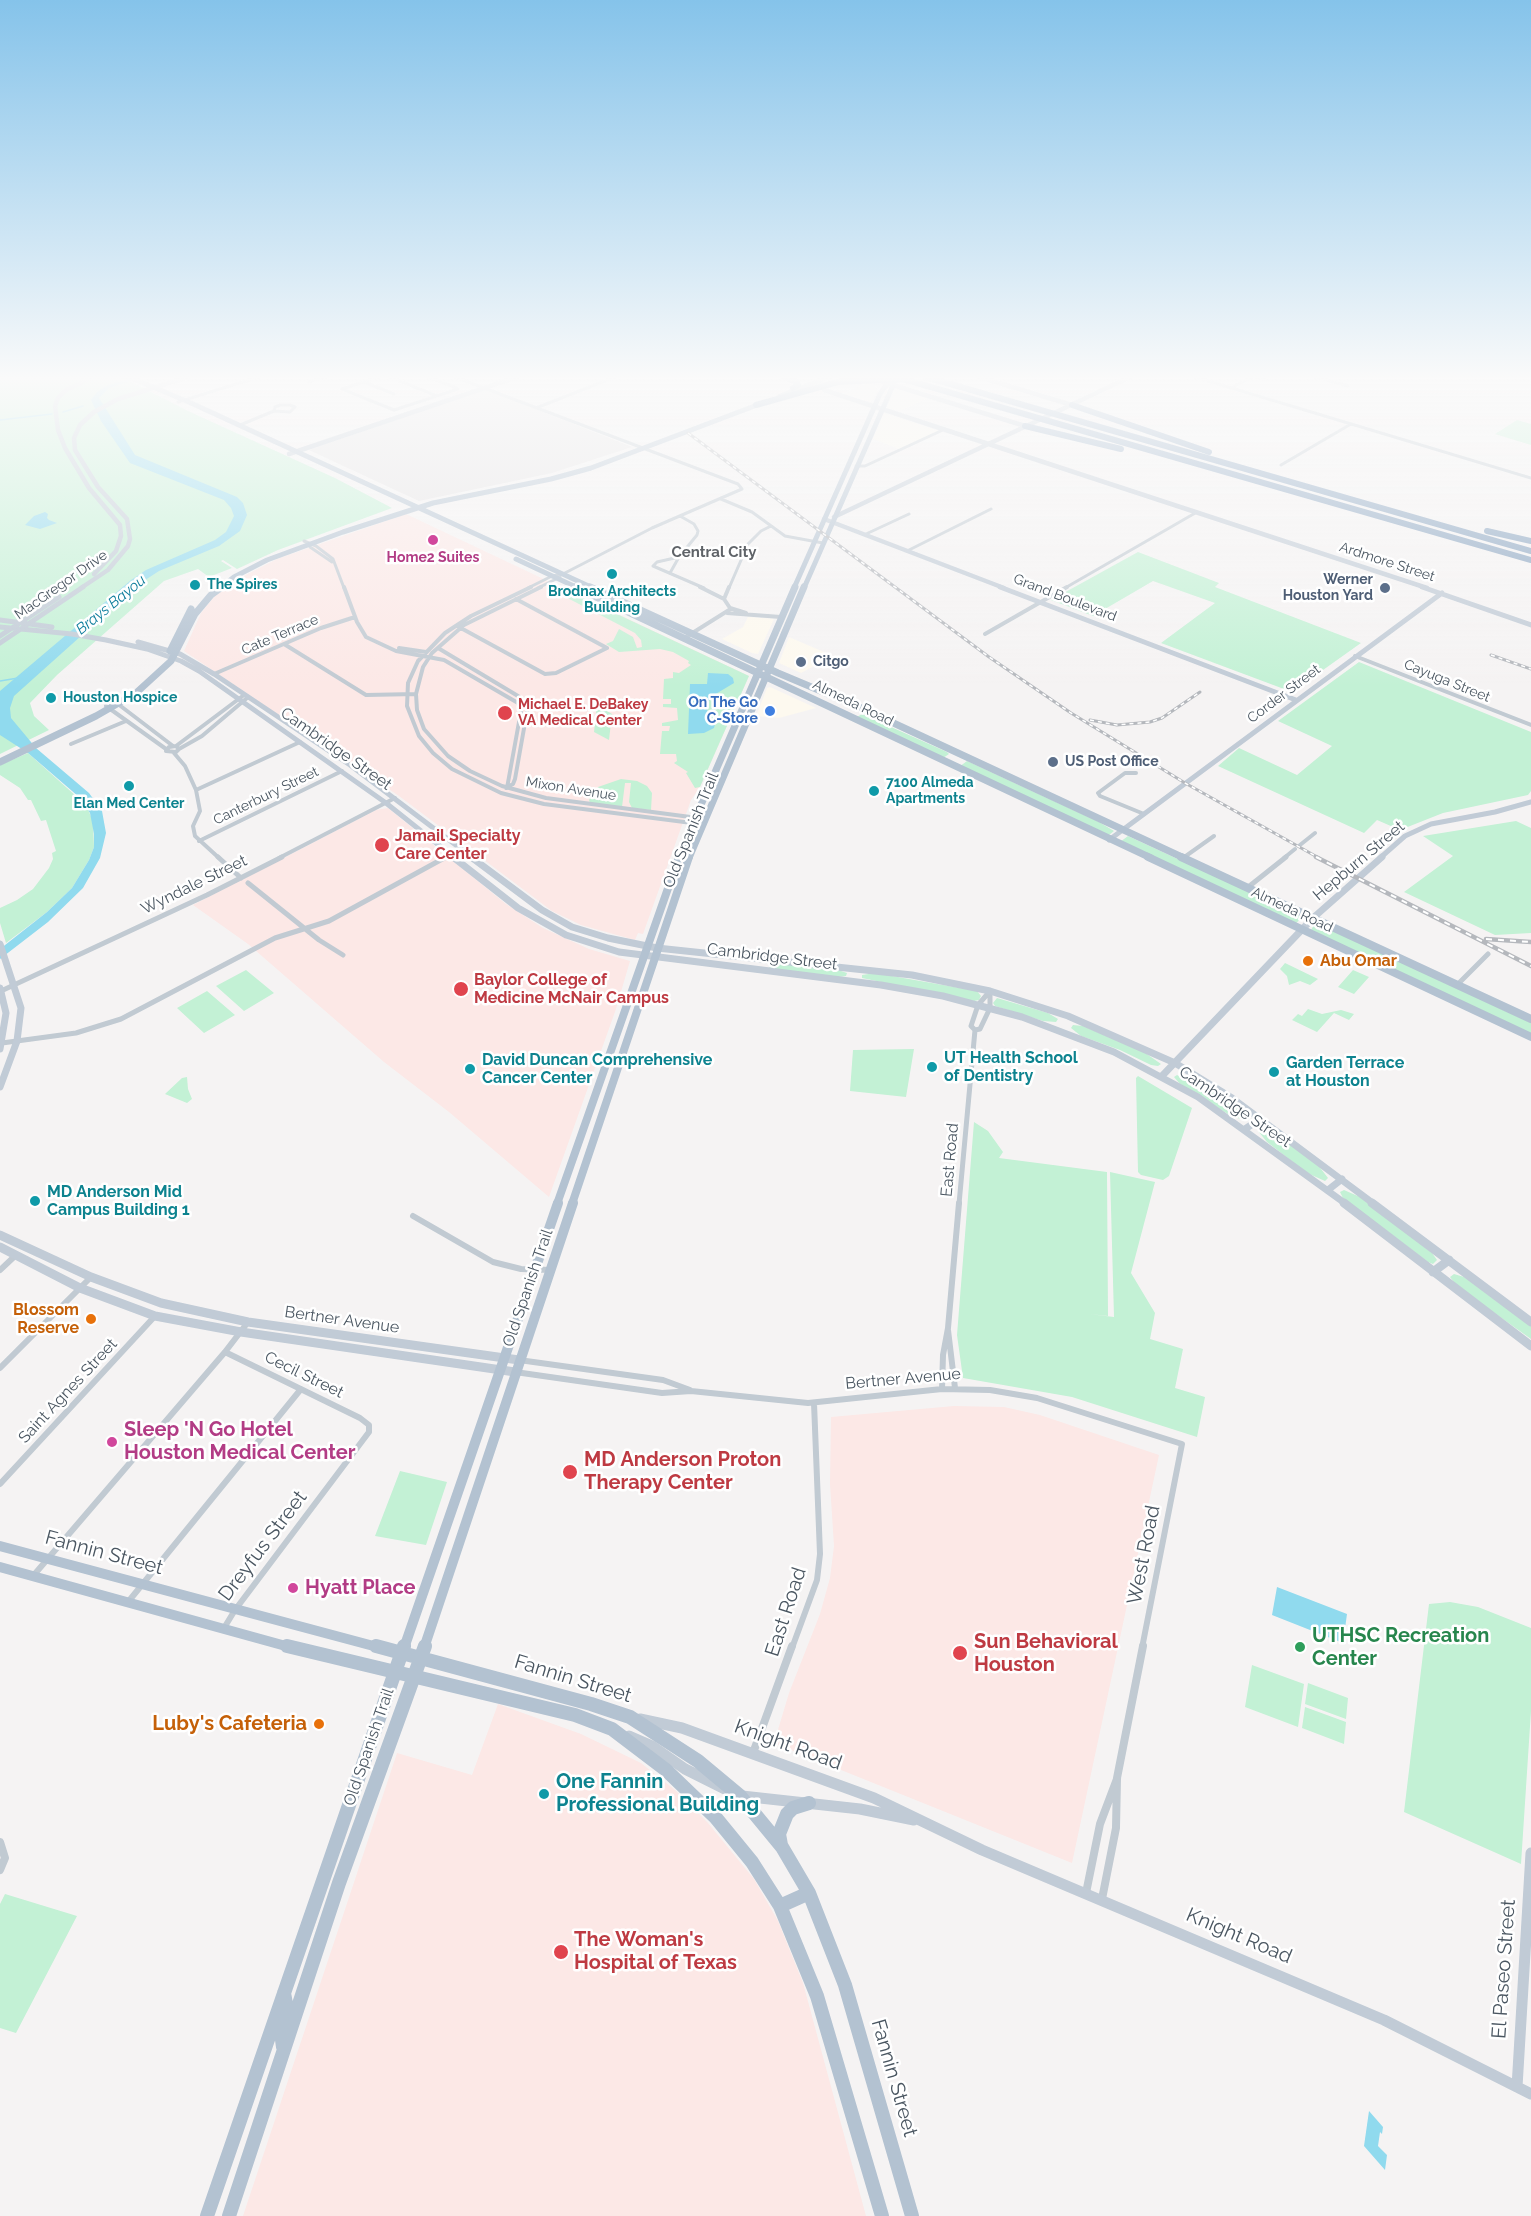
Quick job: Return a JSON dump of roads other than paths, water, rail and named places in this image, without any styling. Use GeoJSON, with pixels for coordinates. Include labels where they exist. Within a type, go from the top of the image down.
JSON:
{"type":"FeatureCollection","features":[{"type":"Feature","properties":{"kind":"highway"},"geometry":{"type":"LineString","coordinates":[[1252,480],[1531,560]]}},
{"type":"Feature","properties":{"kind":"highway"},"geometry":{"type":"LineString","coordinates":[[1278,480],[1531,553]]}},
{"type":"Feature","properties":{"kind":"highway"},"geometry":{"type":"LineString","coordinates":[[1305,480],[1531,543]]}},
{"type":"Feature","properties":{"kind":"highway"},"geometry":{"type":"LineString","coordinates":[[1392,520],[1531,565]]}},
{"type":"Feature","properties":{"kind":"main road","name":"Almeda Road"},"geometry":{"type":"LineString","coordinates":[[350,480],[557,576],[693,633],[846,715],[947,764],[1531,1038]]}},
{"type":"Feature","properties":{"kind":"main road","name":"Almeda Road"},"geometry":{"type":"LineString","coordinates":[[359,480],[686,637],[758,668]]}},
{"type":"Feature","properties":{"kind":"main road"},"geometry":{"type":"LineString","coordinates":[[1,759],[116,703],[172,654],[199,604],[236,574],[308,544],[412,507],[529,480]]}},
{"type":"Feature","properties":{"kind":"main road","name":"Old Spanish Trail"},"geometry":{"type":"LineString","coordinates":[[207,2216],[668,885],[693,820],[758,668],[842,480]]}},
{"type":"Feature","properties":{"kind":"main road","name":"Old Spanish Trail"},"geometry":{"type":"LineString","coordinates":[[229,2216],[338,1886],[421,1658],[678,886],[766,672],[850,480]]}},
{"type":"Feature","properties":{"kind":"main road"},"geometry":{"type":"LineString","coordinates":[[837,490],[845,491]]}},
{"type":"Feature","properties":{"kind":"main road"},"geometry":{"type":"LineString","coordinates":[[801,573],[810,573]]}},
{"type":"Feature","properties":{"kind":"main road"},"geometry":{"type":"LineString","coordinates":[[788,603],[797,603]]}},
{"type":"Feature","properties":{"kind":"main road"},"geometry":{"type":"LineString","coordinates":[[781,617],[790,618]]}},
{"type":"Feature","properties":{"kind":"main road"},"geometry":{"type":"LineString","coordinates":[[775,631],[784,632]]}},
{"type":"Feature","properties":{"kind":"main road","name":"Almeda Road"},"geometry":{"type":"LineString","coordinates":[[766,672],[859,707],[1531,1019]]}},
{"type":"Feature","properties":{"kind":"main road"},"geometry":{"type":"LineString","coordinates":[[846,715],[859,707]]}},
{"type":"Feature","properties":{"kind":"main road"},"geometry":{"type":"LineString","coordinates":[[735,722],[746,723]]}},
{"type":"Feature","properties":{"kind":"main road"},"geometry":{"type":"LineString","coordinates":[[947,764],[959,755]]}},
{"type":"Feature","properties":{"kind":"main road"},"geometry":{"type":"LineString","coordinates":[[716,767],[727,768]]}},
{"type":"Feature","properties":{"kind":"main road"},"geometry":{"type":"LineString","coordinates":[[668,885],[678,886]]}},
{"type":"Feature","properties":{"kind":"main road"},"geometry":{"type":"LineString","coordinates":[[609,1055],[622,1056]]}},
{"type":"Feature","properties":{"kind":"main road"},"geometry":{"type":"LineString","coordinates":[[450,1512],[468,1514]]}},
{"type":"Feature","properties":{"kind":"main road","name":"Fannin Street"},"geometry":{"type":"LineString","coordinates":[[0,1546],[562,1696],[630,1717],[676,1745],[740,1796],[782,1847],[809,1893],[845,1985],[912,2216]]}},
{"type":"Feature","properties":{"kind":"main road","name":"Fannin Street"},"geometry":{"type":"LineString","coordinates":[[0,1567],[272,1643],[396,1670],[558,1711],[612,1728],[666,1770],[716,1818],[752,1862],[780,1906],[817,1996],[882,2216]]}},
{"type":"Feature","properties":{"kind":"main road"},"geometry":{"type":"LineString","coordinates":[[558,1711],[562,1696]]}},
{"type":"Feature","properties":{"kind":"main road"},"geometry":{"type":"LineString","coordinates":[[782,1847],[779,1834],[787,1814],[793,1808],[809,1803]]}},
{"type":"Feature","properties":{"kind":"main road"},"geometry":{"type":"LineString","coordinates":[[321,1884],[338,1886]]}},
{"type":"Feature","properties":{"kind":"main road"},"geometry":{"type":"LineString","coordinates":[[780,1906],[809,1893]]}},
{"type":"Feature","properties":{"kind":"main road"},"geometry":{"type":"LineString","coordinates":[[284,1991],[287,2009],[281,2032],[284,2049]]}},
{"type":"Feature","properties":{"kind":"main road"},"geometry":{"type":"LineString","coordinates":[[251,2085],[270,2090]]}},
{"type":"Feature","properties":{"kind":"street"},"geometry":{"type":"LineString","coordinates":[[84,480],[120,525],[129,524],[93,480]]}},
{"type":"Feature","properties":{"kind":"street"},"geometry":{"type":"LineString","coordinates":[[406,695],[409,680],[424,654],[437,639],[455,625],[680,516],[740,490],[742,487],[725,480]]}},
{"type":"Feature","properties":{"kind":"street"},"geometry":{"type":"LineString","coordinates":[[833,519],[907,480]]}},
{"type":"Feature","properties":{"kind":"street","name":"Ardmore Street"},"geometry":{"type":"LineString","coordinates":[[1100,480],[1442,593],[1531,625]]}},
{"type":"Feature","properties":{"kind":"street"},"geometry":{"type":"LineString","coordinates":[[721,499],[752,512],[785,536],[823,543]]}},
{"type":"Feature","properties":{"kind":"street"},"geometry":{"type":"LineString","coordinates":[[832,503],[860,503]]}},
{"type":"Feature","properties":{"kind":"street"},"geometry":{"type":"LineString","coordinates":[[909,550],[991,509]]}},
{"type":"Feature","properties":{"kind":"street"},"geometry":{"type":"LineString","coordinates":[[985,634],[1197,512]]}},
{"type":"Feature","properties":{"kind":"street"},"geometry":{"type":"LineString","coordinates":[[866,534],[909,514]]}},
{"type":"Feature","properties":{"kind":"street"},"geometry":{"type":"LineString","coordinates":[[670,573],[699,531],[694,524],[680,516]]}},
{"type":"Feature","properties":{"kind":"street","name":"Grand Boulevard"},"geometry":{"type":"LineString","coordinates":[[825,519],[833,519],[866,534],[1296,700]]}},
{"type":"Feature","properties":{"kind":"street","name":"MacGregor Drive"},"geometry":{"type":"LineString","coordinates":[[0,643],[91,582],[115,563],[128,546],[129,524]]}},
{"type":"Feature","properties":{"kind":"street","name":"MacGregor Drive"},"geometry":{"type":"LineString","coordinates":[[0,636],[106,563],[119,546],[120,525]]}},
{"type":"Feature","properties":{"kind":"street"},"geometry":{"type":"LineString","coordinates":[[727,612],[724,599],[748,544],[761,531],[771,526]]}},
{"type":"Feature","properties":{"kind":"street"},"geometry":{"type":"LineString","coordinates":[[308,544],[309,548],[332,562],[355,617],[373,642],[388,649],[448,656]]}},
{"type":"Feature","properties":{"kind":"street"},"geometry":{"type":"LineString","coordinates":[[679,557],[654,564],[655,569],[670,573],[724,599]]}},
{"type":"Feature","properties":{"kind":"street","name":"Mixon Avenue"},"geometry":{"type":"LineString","coordinates":[[557,576],[460,628],[431,655],[423,667],[416,694],[421,722],[436,746],[466,769],[507,788],[546,798],[704,822]]}},
{"type":"Feature","properties":{"kind":"street"},"geometry":{"type":"LineString","coordinates":[[711,591],[729,588]]}},
{"type":"Feature","properties":{"kind":"street","name":"Corder Street"},"geometry":{"type":"LineString","coordinates":[[1109,840],[1442,593]]}},
{"type":"Feature","properties":{"kind":"street"},"geometry":{"type":"LineString","coordinates":[[455,625],[545,674],[556,673],[607,648],[511,597]]}},
{"type":"Feature","properties":{"kind":"street"},"geometry":{"type":"LineString","coordinates":[[0,619],[44,606]]}},
{"type":"Feature","properties":{"kind":"street"},"geometry":{"type":"LineString","coordinates":[[686,637],[727,612],[781,617]]}},
{"type":"Feature","properties":{"kind":"street","name":"Cate Terrace"},"geometry":{"type":"LineString","coordinates":[[214,674],[321,628],[355,617]]}},
{"type":"Feature","properties":{"kind":"street","name":"Cambridge Street"},"geometry":{"type":"LineString","coordinates":[[0,619],[49,629]]}},
{"type":"Feature","properties":{"kind":"street","name":"Cambridge Street"},"geometry":{"type":"LineString","coordinates":[[0,627],[49,629],[131,640],[172,654],[214,674],[300,742],[386,803],[518,908],[546,926],[604,948],[643,956],[909,990],[978,1005],[1061,1030],[1114,1052],[1162,1076],[1245,1129],[1531,1346]]}},
{"type":"Feature","properties":{"kind":"street","name":"Cambridge Street"},"geometry":{"type":"LineString","coordinates":[[95,635],[172,654],[395,798],[554,919],[608,938],[657,948],[912,975],[990,991],[1068,1016],[1175,1064],[1232,1098],[1531,1322]]}},
{"type":"Feature","properties":{"kind":"street"},"geometry":{"type":"LineString","coordinates":[[112,641],[131,640]]}},
{"type":"Feature","properties":{"kind":"street"},"geometry":{"type":"LineString","coordinates":[[285,644],[365,695],[416,694]]}},
{"type":"Feature","properties":{"kind":"street"},"geometry":{"type":"LineString","coordinates":[[438,648],[520,698],[528,707],[515,780],[501,793]]}},
{"type":"Feature","properties":{"kind":"street"},"geometry":{"type":"LineString","coordinates":[[431,655],[482,682],[516,702],[520,707],[507,788]]}},
{"type":"Feature","properties":{"kind":"street","name":"Cayuga Street"},"geometry":{"type":"LineString","coordinates":[[1355,656],[1531,725]]}},
{"type":"Feature","properties":{"kind":"street"},"geometry":{"type":"LineString","coordinates":[[482,682],[488,679]]}},
{"type":"Feature","properties":{"kind":"street","name":"Mixon Avenue"},"geometry":{"type":"LineString","coordinates":[[406,695],[412,722],[419,736],[433,753],[471,780],[501,793],[554,806],[693,820]]}},
{"type":"Feature","properties":{"kind":"street"},"geometry":{"type":"LineString","coordinates":[[108,707],[166,749],[175,748],[202,735],[243,699]]}},
{"type":"Feature","properties":{"kind":"street"},"geometry":{"type":"LineString","coordinates":[[116,703],[175,748],[196,790],[200,811],[194,832],[199,841],[241,878]]}},
{"type":"Feature","properties":{"kind":"street"},"geometry":{"type":"LineString","coordinates":[[109,727],[120,717]]}},
{"type":"Feature","properties":{"kind":"street"},"geometry":{"type":"LineString","coordinates":[[71,744],[126,721]]}},
{"type":"Feature","properties":{"kind":"street"},"geometry":{"type":"LineString","coordinates":[[196,790],[300,742]]}},
{"type":"Feature","properties":{"kind":"street","name":"Canterbury Street"},"geometry":{"type":"LineString","coordinates":[[199,841],[342,771]]}},
{"type":"Feature","properties":{"kind":"street"},"geometry":{"type":"LineString","coordinates":[[1136,773],[1125,773],[1098,793],[1143,815]]}},
{"type":"Feature","properties":{"kind":"street"},"geometry":{"type":"LineString","coordinates":[[495,783],[506,780],[508,774]]}},
{"type":"Feature","properties":{"kind":"street","name":"Wyndale Street"},"geometry":{"type":"LineString","coordinates":[[0,989],[15,985],[241,878],[395,798]]}},
{"type":"Feature","properties":{"kind":"street","name":"Hepburn Street"},"geometry":{"type":"LineString","coordinates":[[1162,1076],[1313,918],[1397,842],[1413,831],[1452,818],[1495,812],[1531,802]]}},
{"type":"Feature","properties":{"kind":"street"},"geometry":{"type":"LineString","coordinates":[[1300,845],[1315,832]]}},
{"type":"Feature","properties":{"kind":"street"},"geometry":{"type":"LineString","coordinates":[[1183,858],[1214,836]]}},
{"type":"Feature","properties":{"kind":"street"},"geometry":{"type":"LineString","coordinates":[[0,989],[6,1012],[1,1046],[17,1041],[98,1028],[137,1012],[260,946],[304,928],[329,921],[461,848]]}},
{"type":"Feature","properties":{"kind":"street"},"geometry":{"type":"LineString","coordinates":[[1247,888],[1295,849]]}},
{"type":"Feature","properties":{"kind":"street"},"geometry":{"type":"LineString","coordinates":[[248,883],[304,928],[343,955]]}},
{"type":"Feature","properties":{"kind":"street"},"geometry":{"type":"LineString","coordinates":[[546,926],[554,919]]}},
{"type":"Feature","properties":{"kind":"street"},"geometry":{"type":"LineString","coordinates":[[0,944],[21,1008],[17,1041],[0,1087]]}},
{"type":"Feature","properties":{"kind":"street"},"geometry":{"type":"LineString","coordinates":[[1457,985],[1488,954]]}},
{"type":"Feature","properties":{"kind":"street"},"geometry":{"type":"LineString","coordinates":[[854,982],[855,969]]}},
{"type":"Feature","properties":{"kind":"street"},"geometry":{"type":"LineString","coordinates":[[978,1005],[990,991]]}},
{"type":"Feature","properties":{"kind":"street"},"geometry":{"type":"LineString","coordinates":[[990,991],[990,1008]]}},
{"type":"Feature","properties":{"kind":"street","name":"East Road"},"geometry":{"type":"LineString","coordinates":[[942,1389],[943,1354],[948,1328],[975,1030],[971,1026],[978,1005]]}},
{"type":"Feature","properties":{"kind":"street","name":"East Road"},"geometry":{"type":"LineString","coordinates":[[975,1030],[980,1029],[990,1008]]}},
{"type":"Feature","properties":{"kind":"street"},"geometry":{"type":"LineString","coordinates":[[1061,1030],[1068,1016]]}},
{"type":"Feature","properties":{"kind":"street"},"geometry":{"type":"LineString","coordinates":[[1245,1129],[1260,1119]]}},
{"type":"Feature","properties":{"kind":"street"},"geometry":{"type":"LineString","coordinates":[[1328,1190],[1342,1179]]}},
{"type":"Feature","properties":{"kind":"street"},"geometry":{"type":"LineString","coordinates":[[413,1216],[491,1261],[521,1269],[551,1270]]}},
{"type":"Feature","properties":{"kind":"street","name":"Bertner Avenue"},"geometry":{"type":"LineString","coordinates":[[0,1235],[91,1277],[161,1303],[248,1322],[663,1380],[691,1391]]}},
{"type":"Feature","properties":{"kind":"street"},"geometry":{"type":"LineString","coordinates":[[0,1241],[12,1240]]}},
{"type":"Feature","properties":{"kind":"street","name":"Bertner Avenue"},"geometry":{"type":"LineString","coordinates":[[0,1247],[80,1288],[155,1316],[241,1332],[662,1393],[691,1391],[752,1399],[814,1402],[955,1388],[1036,1398],[1182,1444]]}},
{"type":"Feature","properties":{"kind":"street"},"geometry":{"type":"LineString","coordinates":[[0,1270],[16,1255]]}},
{"type":"Feature","properties":{"kind":"street"},"geometry":{"type":"LineString","coordinates":[[1433,1272],[1449,1260]]}},
{"type":"Feature","properties":{"kind":"street"},"geometry":{"type":"LineString","coordinates":[[0,1368],[91,1277]]}},
{"type":"Feature","properties":{"kind":"street","name":"Saint Agnes Street"},"geometry":{"type":"LineString","coordinates":[[0,1484],[155,1316]]}},
{"type":"Feature","properties":{"kind":"street"},"geometry":{"type":"LineString","coordinates":[[33,1576],[225,1352],[248,1322]]}},
{"type":"Feature","properties":{"kind":"street","name":"East Road"},"geometry":{"type":"LineString","coordinates":[[948,1328],[955,1388]]}},
{"type":"Feature","properties":{"kind":"street","name":"Cecil Street"},"geometry":{"type":"LineString","coordinates":[[225,1352],[360,1418],[369,1425]]}},
{"type":"Feature","properties":{"kind":"street"},"geometry":{"type":"LineString","coordinates":[[128,1603],[301,1389]]}},
{"type":"Feature","properties":{"kind":"street","name":"East Road"},"geometry":{"type":"LineString","coordinates":[[753,1753],[817,1580],[820,1554],[814,1402]]}},
{"type":"Feature","properties":{"kind":"street","name":"Dreyfus Street"},"geometry":{"type":"LineString","coordinates":[[224,1629],[235,1610],[369,1432],[369,1425]]}},
{"type":"Feature","properties":{"kind":"street","name":"West Road"},"geometry":{"type":"LineString","coordinates":[[1102,1899],[1116,1828],[1118,1778],[1182,1444]]}},
{"type":"Feature","properties":{"kind":"street","name":"Knight Road"},"geometry":{"type":"LineString","coordinates":[[630,1717],[682,1728],[874,1798],[982,1850],[1384,2020],[1531,2094]]}},
{"type":"Feature","properties":{"kind":"street","name":"Knight Road"},"geometry":{"type":"LineString","coordinates":[[612,1728],[652,1746],[692,1773],[740,1796],[776,1802],[860,1809],[927,1823]]}},
{"type":"Feature","properties":{"kind":"street","name":"West Road"},"geometry":{"type":"LineString","coordinates":[[1086,1893],[1100,1824],[1118,1778]]}},
{"type":"Feature","properties":{"kind":"street"},"geometry":{"type":"LineString","coordinates":[[0,1870],[5,1858],[2,1844]]}},
{"type":"Feature","properties":{"kind":"street","name":"El Paseo Street"},"geometry":{"type":"LineString","coordinates":[[1517,2087],[1531,1853]]}},
{"type":"Feature","properties":{"kind":"water","name":"Brays Bayou"},"geometry":{"type":"Polygon","coordinates":[[[174,480],[197,480],[237,497],[243,503],[247,515],[240,531],[219,546],[159,571],[139,584],[14,696],[10,708],[11,718],[36,748],[89,793],[102,811],[106,833],[100,858],[83,888],[48,922],[0,959],[0,949],[47,912],[72,888],[89,860],[94,847],[94,834],[90,813],[79,797],[28,753],[0,735],[0,691],[131,580],[146,570],[215,540],[226,532],[234,516],[224,500],[174,480]]]}},
{"type":"Feature","properties":{"kind":"water"},"geometry":{"type":"Polygon","coordinates":[[[45,512],[49,520],[57,523],[40,529],[25,525],[34,516],[45,512]]]}},
{"type":"Feature","properties":{"kind":"water"},"geometry":{"type":"Polygon","coordinates":[[[708,673],[728,674],[733,678],[734,683],[714,695],[708,702],[707,710],[715,724],[714,728],[704,733],[688,734],[690,684],[707,684],[708,673]]]}},
{"type":"Feature","properties":{"kind":"water"},"geometry":{"type":"Polygon","coordinates":[[[1277,1587],[1347,1614],[1343,1643],[1272,1615],[1277,1587]]]}},
{"type":"Feature","properties":{"kind":"water"},"geometry":{"type":"Polygon","coordinates":[[[1369,2111],[1383,2127],[1378,2146],[1387,2155],[1385,2170],[1364,2146],[1369,2111]]]}},
{"type":"Feature","properties":{"kind":"waterway"},"geometry":{"type":"LineString","coordinates":[[0,681],[18,678]]}},
{"type":"Feature","properties":{"kind":"railway"},"geometry":{"type":"LineString","coordinates":[[752,480],[989,657],[1071,713],[1185,783],[1319,858]]}},
{"type":"Feature","properties":{"kind":"railway"},"geometry":{"type":"LineString","coordinates":[[1491,655],[1531,669]]}},
{"type":"Feature","properties":{"kind":"railway"},"geometry":{"type":"LineString","coordinates":[[1090,720],[1117,725],[1150,722],[1162,718],[1200,692]]}},
{"type":"Feature","properties":{"kind":"railway"},"geometry":{"type":"LineString","coordinates":[[1316,857],[1531,966]]}},
{"type":"Feature","properties":{"kind":"railway"},"geometry":{"type":"LineString","coordinates":[[1486,939],[1531,942]]}},
{"type":"Feature","properties":{"kind":"place","name":"Home2 Suites"},"geometry":{"type":"Point","coordinates":[433,540]}},
{"type":"Feature","properties":{"kind":"place","name":"Brodnax Architects Building"},"geometry":{"type":"Point","coordinates":[612,574]}},
{"type":"Feature","properties":{"kind":"place","name":"The Spires"},"geometry":{"type":"Point","coordinates":[195,585]}},
{"type":"Feature","properties":{"kind":"place","name":"Werner Houston Yard"},"geometry":{"type":"Point","coordinates":[1385,588]}},
{"type":"Feature","properties":{"kind":"place","name":"Citgo"},"geometry":{"type":"Point","coordinates":[801,662]}},
{"type":"Feature","properties":{"kind":"place","name":"Houston Hospice"},"geometry":{"type":"Point","coordinates":[51,698]}},
{"type":"Feature","properties":{"kind":"place","name":"On The Go C-Store"},"geometry":{"type":"Point","coordinates":[770,711]}},
{"type":"Feature","properties":{"kind":"place","name":"Michael E. DeBakey VA Medical Center"},"geometry":{"type":"Point","coordinates":[505,713]}},
{"type":"Feature","properties":{"kind":"place","name":"US Post Office"},"geometry":{"type":"Point","coordinates":[1053,762]}},
{"type":"Feature","properties":{"kind":"place","name":"Elan Med Center"},"geometry":{"type":"Point","coordinates":[129,786]}},
{"type":"Feature","properties":{"kind":"place","name":"7100 Almeda Apartments"},"geometry":{"type":"Point","coordinates":[874,791]}},
{"type":"Feature","properties":{"kind":"place","name":"Jamail Specialty Care Center"},"geometry":{"type":"Point","coordinates":[382,845]}},
{"type":"Feature","properties":{"kind":"place","name":"Abu Omar"},"geometry":{"type":"Point","coordinates":[1308,961]}},
{"type":"Feature","properties":{"kind":"place","name":"Baylor College of Medicine McNair Campus"},"geometry":{"type":"Point","coordinates":[461,989]}},
{"type":"Feature","properties":{"kind":"place","name":"UT Health School of Dentistry"},"geometry":{"type":"Point","coordinates":[932,1067]}},
{"type":"Feature","properties":{"kind":"place","name":"David Duncan Comprehensive Cancer Center"},"geometry":{"type":"Point","coordinates":[470,1069]}},
{"type":"Feature","properties":{"kind":"place","name":"Garden Terrace at Houston"},"geometry":{"type":"Point","coordinates":[1274,1072]}},
{"type":"Feature","properties":{"kind":"place","name":"MD Anderson Mid Campus Building 1"},"geometry":{"type":"Point","coordinates":[35,1201]}},
{"type":"Feature","properties":{"kind":"place","name":"Blossom Reserve"},"geometry":{"type":"Point","coordinates":[91,1319]}},
{"type":"Feature","properties":{"kind":"place","name":"Sleep 'N Go Hotel Houston Medical Center"},"geometry":{"type":"Point","coordinates":[112,1442]}},
{"type":"Feature","properties":{"kind":"place","name":"MD Anderson Proton Therapy Center"},"geometry":{"type":"Point","coordinates":[570,1472]}},
{"type":"Feature","properties":{"kind":"place","name":"Hyatt Place"},"geometry":{"type":"Point","coordinates":[293,1588]}},
{"type":"Feature","properties":{"kind":"place","name":"UTHSC Recreation Center"},"geometry":{"type":"Point","coordinates":[1300,1647]}},
{"type":"Feature","properties":{"kind":"place","name":"Sun Behavioral Houston"},"geometry":{"type":"Point","coordinates":[960,1653]}},
{"type":"Feature","properties":{"kind":"place","name":"Luby's Cafeteria"},"geometry":{"type":"Point","coordinates":[319,1724]}},
{"type":"Feature","properties":{"kind":"place","name":"One Fannin Professional Building"},"geometry":{"type":"Point","coordinates":[544,1794]}},
{"type":"Feature","properties":{"kind":"place","name":"The Woman's Hospital of Texas"},"geometry":{"type":"Point","coordinates":[561,1952]}},
{"type":"Feature","properties":{"kind":"district","name":"Central City"},"geometry":{"type":"Point","coordinates":[714,552]}}]}
